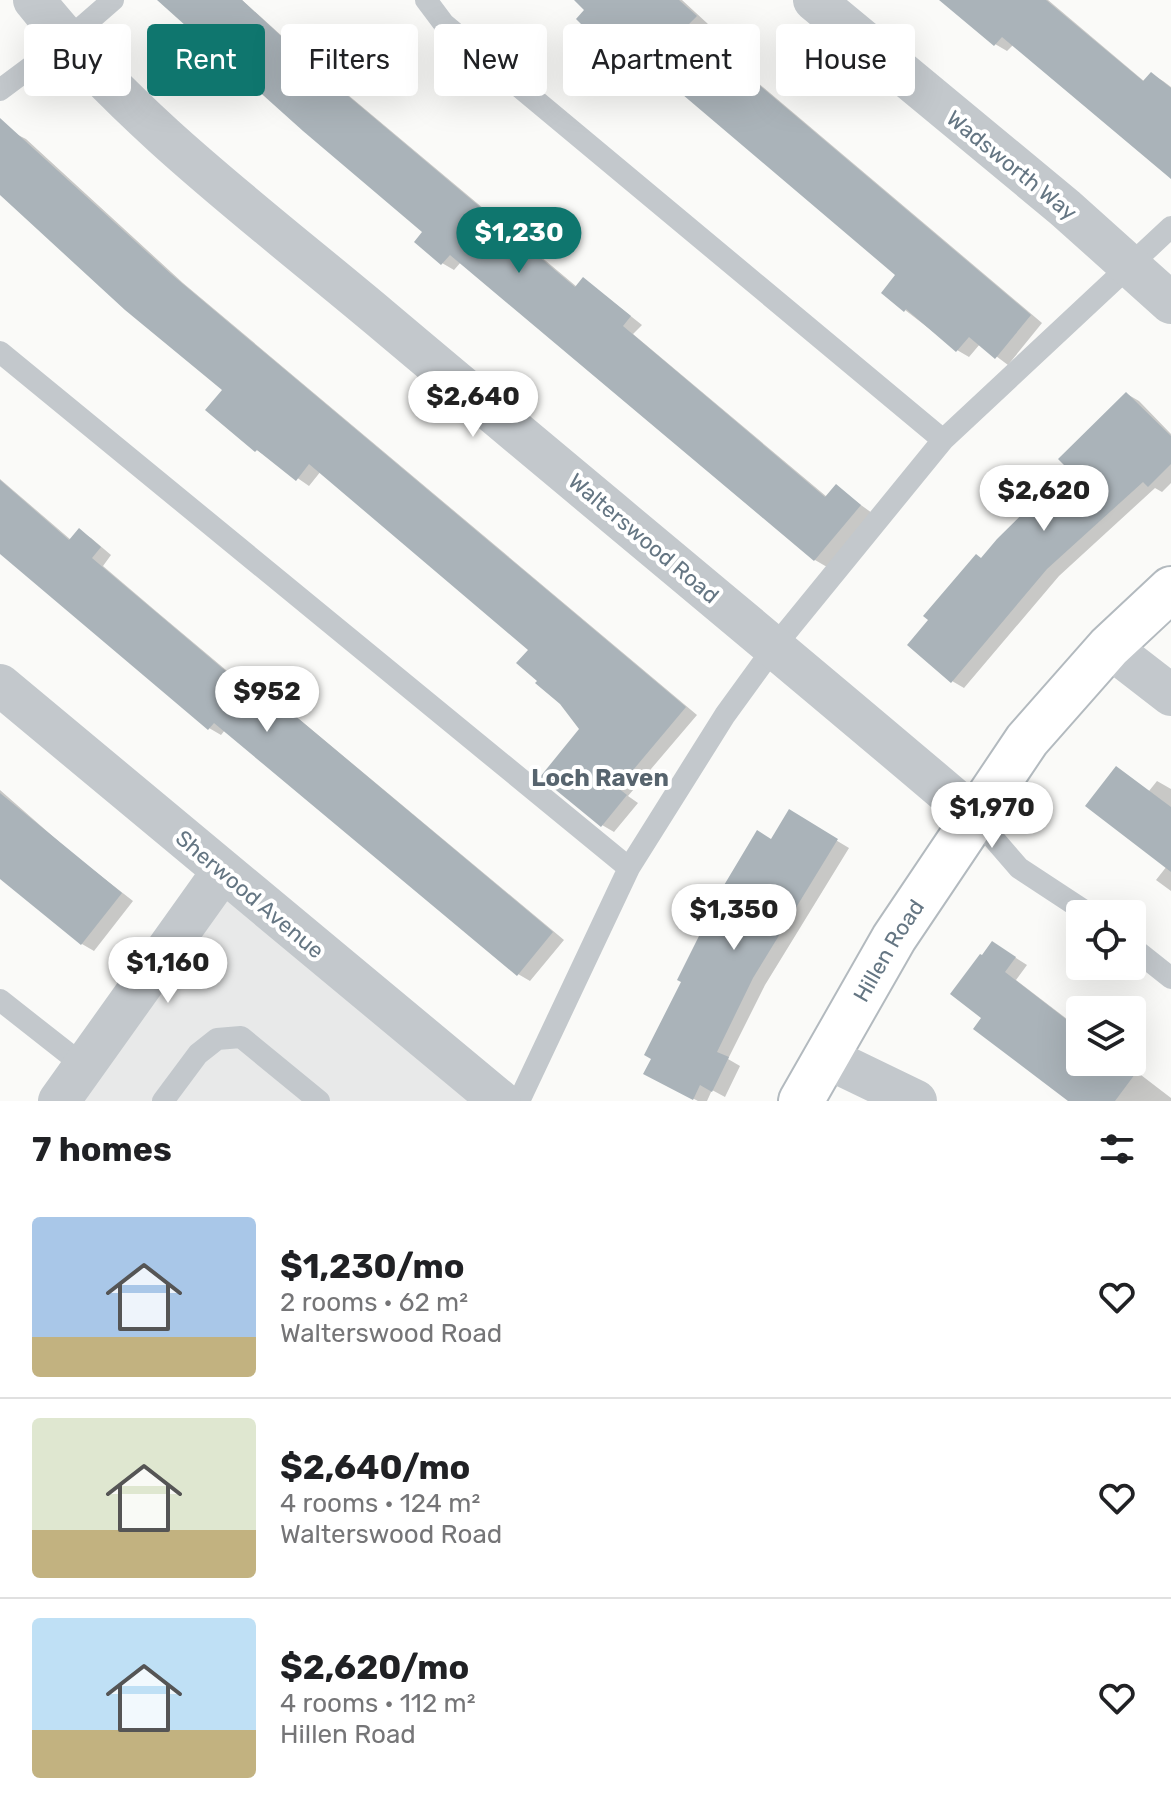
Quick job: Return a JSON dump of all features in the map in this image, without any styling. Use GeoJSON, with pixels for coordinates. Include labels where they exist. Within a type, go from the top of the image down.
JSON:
{"type":"FeatureCollection","features":[{"type":"Feature","properties":{"kind":"street","name":"Walterswood Road"},"geometry":{"type":"LineString","coordinates":[[34,0],[54,24]]}},
{"type":"Feature","properties":{"kind":"street","name":"Wadsworth Way"},"geometry":{"type":"LineString","coordinates":[[814,0],[1129,264],[1171,303]]}},
{"type":"Feature","properties":{"kind":"street","name":"Walterswood Road"},"geometry":{"type":"LineString","coordinates":[[121,96],[189,157],[974,816]]}},
{"type":"Feature","properties":{"kind":"street","name":"Hillen Road"},"geometry":{"type":"LineString","coordinates":[[801,1101],[894,938],[1027,740],[1109,647],[1171,589]]}},
{"type":"Feature","properties":{"kind":"street"},"geometry":{"type":"LineString","coordinates":[[1109,647],[1171,695]]}},
{"type":"Feature","properties":{"kind":"street","name":"Sherwood Avenue"},"geometry":{"type":"LineString","coordinates":[[0,685],[500,1101]]}},
{"type":"Feature","properties":{"kind":"street"},"geometry":{"type":"LineString","coordinates":[[59,1101],[223,871]]}},
{"type":"Feature","properties":{"kind":"street"},"geometry":{"type":"LineString","coordinates":[[825,1057],[916,1101]]}},
{"type":"Feature","properties":{"kind":"lane"},"geometry":{"type":"LineString","coordinates":[[85,24],[113,0]]}},
{"type":"Feature","properties":{"kind":"lane"},"geometry":{"type":"LineString","coordinates":[[426,0],[444,24],[943,440]]}},
{"type":"Feature","properties":{"kind":"lane"},"geometry":{"type":"LineString","coordinates":[[0,90],[24,72]]}},
{"type":"Feature","properties":{"kind":"lane"},"geometry":{"type":"LineString","coordinates":[[519,1101],[629,868],[725,715],[775,646],[943,440],[1171,227]]}},
{"type":"Feature","properties":{"kind":"lane"},"geometry":{"type":"LineString","coordinates":[[0,352],[629,868]]}},
{"type":"Feature","properties":{"kind":"lane"},"geometry":{"type":"LineString","coordinates":[[974,816],[1019,868],[1068,900]]}},
{"type":"Feature","properties":{"kind":"lane"},"geometry":{"type":"LineString","coordinates":[[1146,958],[1171,978]]}},
{"type":"Feature","properties":{"kind":"lane"},"geometry":{"type":"LineString","coordinates":[[0,1000],[84,1066]]}},
{"type":"Feature","properties":{"kind":"lane"},"geometry":{"type":"LineString","coordinates":[[163,1101],[198,1054],[217,1039],[241,1037],[319,1101]]}},
{"type":"Feature","properties":{"kind":"shaded area"},"geometry":{"type":"Polygon","coordinates":[[[230,878],[506,1101],[82,1101],[230,878]]]}},
{"type":"Feature","properties":{"kind":"building"},"geometry":{"type":"Polygon","coordinates":[[[157,0],[242,0],[281,36],[281,96],[348,96],[575,287],[583,277],[631,316],[623,326],[825,497],[836,484],[861,505],[814,561],[450,255],[441,265],[414,242],[422,232],[264,96],[265,24],[184,24],[157,0]]]}},
{"type":"Feature","properties":{"kind":"building"},"geometry":{"type":"Polygon","coordinates":[[[574,0],[679,0],[697,16],[689,24],[581,24],[576,19],[584,10],[574,0]]]}},
{"type":"Feature","properties":{"kind":"building"},"geometry":{"type":"Polygon","coordinates":[[[939,0],[1046,0],[1143,81],[1151,72],[1171,88],[1171,179],[1002,37],[994,46],[939,0]]]}},
{"type":"Feature","properties":{"kind":"building"},"geometry":{"type":"Polygon","coordinates":[[[760,86],[1031,315],[995,359],[969,337],[956,352],[906,309],[904,312],[881,293],[895,275],[684,96],[760,96],[760,86]]]}},
{"type":"Feature","properties":{"kind":"building"},"geometry":{"type":"Polygon","coordinates":[[[0,118],[171,274],[686,707],[618,788],[627,795],[601,827],[540,777],[579,729],[560,704],[516,663],[528,650],[309,464],[296,481],[205,410],[222,390],[125,310],[0,195],[0,118]]]}},
{"type":"Feature","properties":{"kind":"building"},"geometry":{"type":"Polygon","coordinates":[[[1126,392],[1171,436],[1171,464],[1148,487],[1143,482],[1047,569],[951,683],[907,645],[928,620],[923,616],[976,554],[981,558],[1068,469],[1058,459],[1126,392]]]}},
{"type":"Feature","properties":{"kind":"building"},"geometry":{"type":"Polygon","coordinates":[[[0,480],[69,540],[79,528],[101,547],[92,558],[268,707],[275,699],[553,932],[517,976],[214,723],[208,730],[0,554],[0,480]]]}},
{"type":"Feature","properties":{"kind":"building"},"geometry":{"type":"Polygon","coordinates":[[[1116,766],[1171,807],[1171,872],[1085,806],[1116,766]]]}},
{"type":"Feature","properties":{"kind":"building"},"geometry":{"type":"Polygon","coordinates":[[[0,793],[122,893],[81,945],[0,879],[0,793]]]}},
{"type":"Feature","properties":{"kind":"building"},"geometry":{"type":"Polygon","coordinates":[[[789,809],[838,839],[753,978],[717,1052],[729,1057],[712,1092],[700,1085],[693,1100],[643,1074],[651,1059],[644,1055],[681,982],[677,980],[710,914],[708,912],[757,830],[771,839],[789,809]]]}},
{"type":"Feature","properties":{"kind":"building"},"geometry":{"type":"Polygon","coordinates":[[[992,941],[1016,957],[1005,972],[1066,1019],[1066,1076],[1134,1076],[1115,1101],[1068,1101],[973,1029],[981,1018],[950,994],[992,941]]]}},
{"type":"Feature","properties":{"kind":"district","name":"Loch Raven"},"geometry":{"type":"Point","coordinates":[600,778]}}]}
